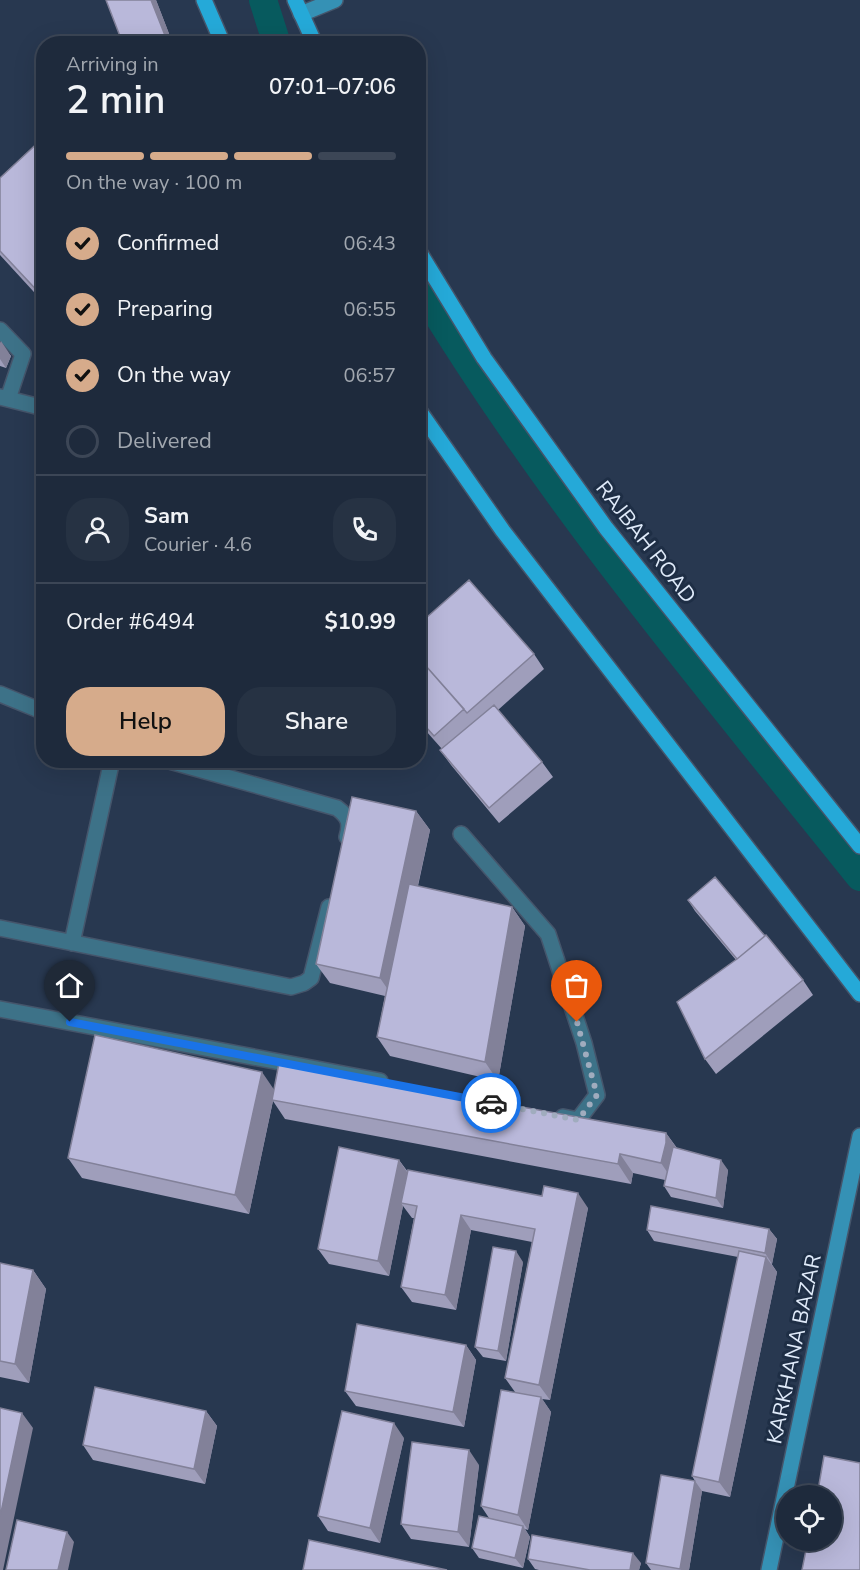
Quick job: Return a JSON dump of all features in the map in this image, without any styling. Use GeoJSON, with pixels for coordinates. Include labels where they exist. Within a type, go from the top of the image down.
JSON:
{"type":"FeatureCollection","features":[{"type":"Feature","properties":{"kind":"main road"},"geometry":{"type":"LineString","coordinates":[[204,0],[220,36]]}},
{"type":"Feature","properties":{"kind":"main road"},"geometry":{"type":"LineString","coordinates":[[298,7],[311,36]]}},
{"type":"Feature","properties":{"kind":"main road","name":"RAJBAH ROAD"},"geometry":{"type":"LineString","coordinates":[[426,263],[484,358],[606,528],[860,846]]}},
{"type":"Feature","properties":{"kind":"main road"},"geometry":{"type":"LineString","coordinates":[[426,420],[503,531],[860,994]]}},
{"type":"Feature","properties":{"kind":"street"},"geometry":{"type":"LineString","coordinates":[[298,7],[335,0]]}},
{"type":"Feature","properties":{"kind":"street"},"geometry":{"type":"LineString","coordinates":[[0,330],[23,354],[4,398],[36,406]]}},
{"type":"Feature","properties":{"kind":"street"},"geometry":{"type":"LineString","coordinates":[[0,694],[36,709]]}},
{"type":"Feature","properties":{"kind":"street"},"geometry":{"type":"LineString","coordinates":[[72,943],[110,768]]}},
{"type":"Feature","properties":{"kind":"street"},"geometry":{"type":"LineString","coordinates":[[194,768],[337,808],[347,816],[350,825],[345,847]]}},
{"type":"Feature","properties":{"kind":"street"},"geometry":{"type":"LineString","coordinates":[[462,834],[549,934],[584,1044],[597,1095],[578,1120],[544,1113]]}},
{"type":"Feature","properties":{"kind":"street"},"geometry":{"type":"LineString","coordinates":[[0,928],[291,987],[304,984],[311,978],[333,891]]}},
{"type":"Feature","properties":{"kind":"street"},"geometry":{"type":"LineString","coordinates":[[0,1009],[394,1084]]}},
{"type":"Feature","properties":{"kind":"street","name":"KARKHANA BAZAR"},"geometry":{"type":"LineString","coordinates":[[768,1570],[860,1136]]}},
{"type":"Feature","properties":{"kind":"building"},"geometry":{"type":"Polygon","coordinates":[[[106,0],[151,0],[165,36],[120,36],[106,0]]]}},
{"type":"Feature","properties":{"kind":"building"},"geometry":{"type":"Polygon","coordinates":[[[36,144],[36,289],[0,251],[0,178],[36,144]]]}},
{"type":"Feature","properties":{"kind":"building"},"geometry":{"type":"Polygon","coordinates":[[[469,580],[534,654],[467,713],[426,666],[426,618],[469,580]]]}},
{"type":"Feature","properties":{"kind":"building"},"geometry":{"type":"Polygon","coordinates":[[[426,666],[464,709],[434,736],[426,727],[426,666]]]}},
{"type":"Feature","properties":{"kind":"building"},"geometry":{"type":"Polygon","coordinates":[[[494,705],[542,762],[489,808],[440,750],[494,705]]]}},
{"type":"Feature","properties":{"kind":"building"},"geometry":{"type":"Polygon","coordinates":[[[352,797],[416,811],[380,978],[316,964],[352,797]]]}},
{"type":"Feature","properties":{"kind":"building"},"geometry":{"type":"Polygon","coordinates":[[[715,877],[765,936],[737,959],[688,900],[715,877]]]}},
{"type":"Feature","properties":{"kind":"building"},"geometry":{"type":"Polygon","coordinates":[[[409,884],[512,907],[485,1062],[377,1037],[409,884]]]}},
{"type":"Feature","properties":{"kind":"building"},"geometry":{"type":"Polygon","coordinates":[[[766,935],[803,980],[705,1059],[677,1002],[766,935]]]}},
{"type":"Feature","properties":{"kind":"building"},"geometry":{"type":"Polygon","coordinates":[[[95,1035],[262,1072],[235,1195],[68,1158],[95,1035]]]}},
{"type":"Feature","properties":{"kind":"building"},"geometry":{"type":"Polygon","coordinates":[[[279,1063],[666,1133],[666,1143],[661,1163],[620,1154],[618,1164],[272,1100],[279,1063]]]}},
{"type":"Feature","properties":{"kind":"building"},"geometry":{"type":"Polygon","coordinates":[[[339,1147],[399,1160],[378,1261],[318,1249],[339,1147]]]}},
{"type":"Feature","properties":{"kind":"building"},"geometry":{"type":"Polygon","coordinates":[[[673,1147],[721,1160],[716,1198],[664,1186],[673,1147]]]}},
{"type":"Feature","properties":{"kind":"building"},"geometry":{"type":"Polygon","coordinates":[[[408,1170],[542,1196],[544,1186],[578,1193],[539,1385],[505,1378],[535,1229],[461,1215],[445,1295],[401,1287],[417,1206],[401,1203],[408,1170]]]}},
{"type":"Feature","properties":{"kind":"building"},"geometry":{"type":"Polygon","coordinates":[[[651,1206],[769,1229],[765,1253],[647,1230],[651,1206]]]}},
{"type":"Feature","properties":{"kind":"building"},"geometry":{"type":"Polygon","coordinates":[[[493,1247],[516,1251],[498,1351],[475,1347],[493,1247]]]}},
{"type":"Feature","properties":{"kind":"building"},"geometry":{"type":"Polygon","coordinates":[[[739,1251],[766,1257],[719,1482],[692,1476],[739,1251]]]}},
{"type":"Feature","properties":{"kind":"building"},"geometry":{"type":"Polygon","coordinates":[[[0,1263],[33,1270],[15,1364],[0,1361],[0,1263]]]}},
{"type":"Feature","properties":{"kind":"building"},"geometry":{"type":"Polygon","coordinates":[[[357,1324],[466,1345],[453,1412],[345,1391],[357,1324]]]}},
{"type":"Feature","properties":{"kind":"building"},"geometry":{"type":"Polygon","coordinates":[[[95,1387],[206,1411],[194,1469],[83,1445],[95,1387]]]}},
{"type":"Feature","properties":{"kind":"building"},"geometry":{"type":"Polygon","coordinates":[[[501,1390],[541,1397],[518,1515],[481,1506],[501,1390]]]}},
{"type":"Feature","properties":{"kind":"building"},"geometry":{"type":"Polygon","coordinates":[[[0,1408],[22,1413],[0,1517],[0,1408]]]}},
{"type":"Feature","properties":{"kind":"building"},"geometry":{"type":"Polygon","coordinates":[[[342,1411],[394,1423],[370,1528],[318,1516],[342,1411]]]}},
{"type":"Feature","properties":{"kind":"building"},"geometry":{"type":"Polygon","coordinates":[[[412,1442],[469,1450],[458,1532],[401,1524],[412,1442]]]}},
{"type":"Feature","properties":{"kind":"building"},"geometry":{"type":"Polygon","coordinates":[[[824,1456],[860,1463],[860,1570],[802,1570],[806,1551],[842,1551],[842,1485],[819,1485],[824,1456]]]}},
{"type":"Feature","properties":{"kind":"building"},"geometry":{"type":"Polygon","coordinates":[[[661,1475],[695,1481],[680,1569],[646,1563],[661,1475]]]}},
{"type":"Feature","properties":{"kind":"building"},"geometry":{"type":"Polygon","coordinates":[[[479,1516],[523,1526],[515,1558],[472,1548],[479,1516]]]}},
{"type":"Feature","properties":{"kind":"building"},"geometry":{"type":"Polygon","coordinates":[[[17,1520],[67,1532],[58,1570],[6,1570],[17,1520]]]}},
{"type":"Feature","properties":{"kind":"building"},"geometry":{"type":"Polygon","coordinates":[[[532,1535],[633,1553],[630,1570],[590,1570],[528,1559],[532,1535]]]}},
{"type":"Feature","properties":{"kind":"building"},"geometry":{"type":"Polygon","coordinates":[[[309,1540],[447,1570],[303,1570],[309,1540]]]}},
{"type":"Feature","properties":{"kind":"waterway"},"geometry":{"type":"LineString","coordinates":[[263,0],[274,36]]}},
{"type":"Feature","properties":{"kind":"waterway"},"geometry":{"type":"LineString","coordinates":[[426,296],[467,362],[519,438],[629,588],[860,877]]}},
{"type":"Feature","properties":{"kind":"way so far"},"geometry":{"type":"LineString","coordinates":[[491,1103],[578,1120],[597,1095],[577,1022]]}},
{"type":"Feature","properties":{"kind":"route"},"geometry":{"type":"LineString","coordinates":[[70,1022],[491,1103]]}}]}
